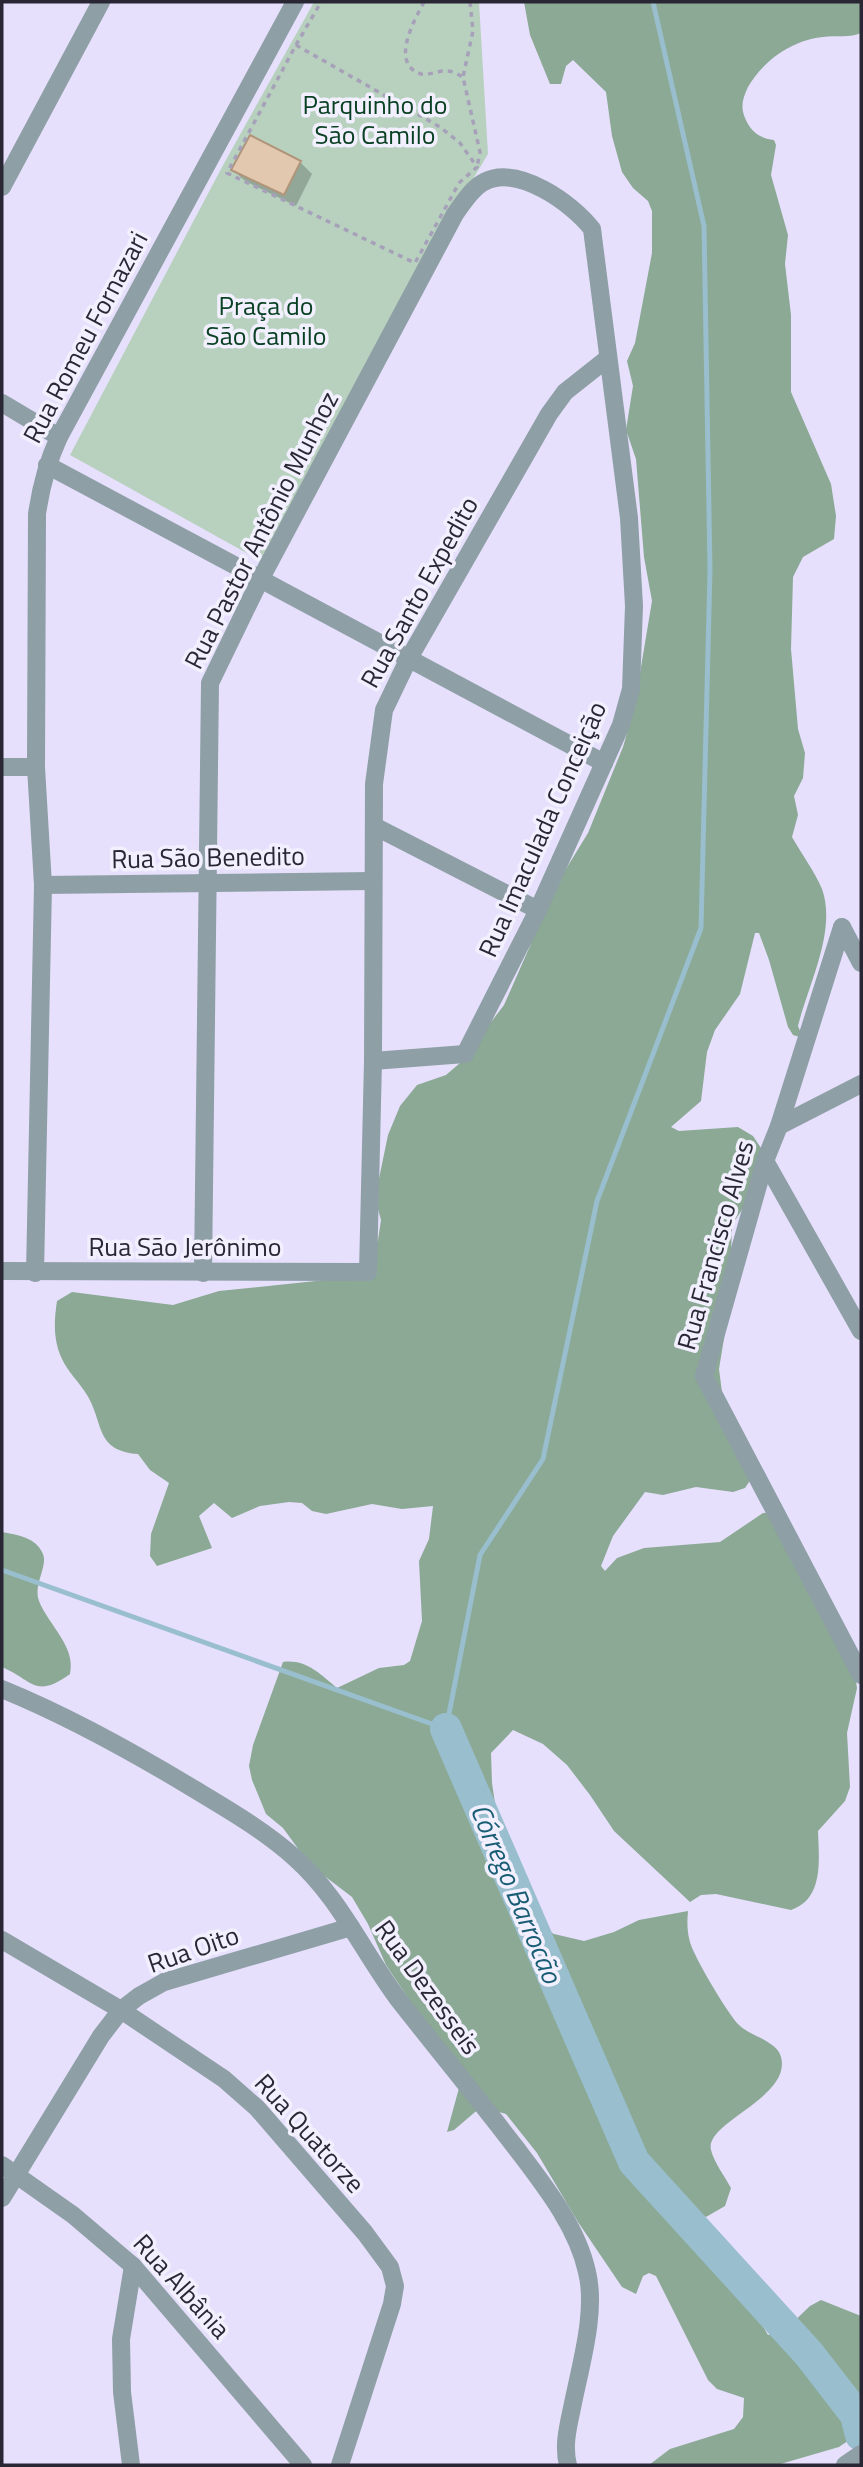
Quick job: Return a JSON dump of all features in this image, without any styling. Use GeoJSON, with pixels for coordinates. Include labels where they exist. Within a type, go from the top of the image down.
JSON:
{"type":"FeatureCollection","features":[{"type":"Feature","properties":{"kind":"street"},"geometry":{"type":"LineString","coordinates":[[2,187],[101,2]]}},
{"type":"Feature","properties":{"kind":"street","name":"Rua Romeu Fornazari"},"geometry":{"type":"LineString","coordinates":[[35,1272],[43,885],[36,767],[37,514],[47,465],[59,438],[295,2]]}},
{"type":"Feature","properties":{"kind":"street","name":"Rua Pastor Antônio Munhoz"},"geometry":{"type":"LineString","coordinates":[[203,1273],[210,683],[260,580],[455,214],[470,194],[485,181],[501,178],[524,181],[556,196],[580,214],[592,229],[608,358]]}},
{"type":"Feature","properties":{"kind":"street","name":"Rua Santo Expedito"},"geometry":{"type":"LineString","coordinates":[[368,1272],[373,1060],[374,784],[384,710],[408,660],[549,414],[565,392],[608,358]]}},
{"type":"Feature","properties":{"kind":"street","name":"Rua Imaculada Conceição"},"geometry":{"type":"LineString","coordinates":[[373,1060],[465,1055],[538,910],[621,725],[631,689],[634,606],[629,518],[608,358]]}},
{"type":"Feature","properties":{"kind":"street"},"geometry":{"type":"LineString","coordinates":[[2,403],[59,438]]}},
{"type":"Feature","properties":{"kind":"street"},"geometry":{"type":"LineString","coordinates":[[47,465],[604,764]]}},
{"type":"Feature","properties":{"kind":"street"},"geometry":{"type":"LineString","coordinates":[[2,767],[36,767]]}},
{"type":"Feature","properties":{"kind":"street"},"geometry":{"type":"LineString","coordinates":[[373,826],[538,910]]}},
{"type":"Feature","properties":{"kind":"street","name":"Rua São Benedito"},"geometry":{"type":"LineString","coordinates":[[43,885],[373,881]]}},
{"type":"Feature","properties":{"kind":"street","name":"Rua Francisco Alves"},"geometry":{"type":"LineString","coordinates":[[861,963],[842,927],[779,1126],[765,1161],[704,1376],[861,1675]]}},
{"type":"Feature","properties":{"kind":"street"},"geometry":{"type":"LineString","coordinates":[[779,1126],[861,1084]]}},
{"type":"Feature","properties":{"kind":"street"},"geometry":{"type":"LineString","coordinates":[[765,1161],[861,1331]]}},
{"type":"Feature","properties":{"kind":"street","name":"Rua São Jerônimo"},"geometry":{"type":"LineString","coordinates":[[2,1271],[368,1272]]}},
{"type":"Feature","properties":{"kind":"street","name":"Rua Dezesseis"},"geometry":{"type":"LineString","coordinates":[[2,1689],[32,1701],[150,1763],[249,1822],[296,1858],[329,1895],[397,1997],[547,2189],[579,2244],[588,2272],[591,2294],[566,2437],[568,2465]]}},
{"type":"Feature","properties":{"kind":"street","name":"Rua Oito"},"geometry":{"type":"LineString","coordinates":[[2,2198],[101,2036],[121,2010],[139,1996],[164,1982],[351,1927]]}},
{"type":"Feature","properties":{"kind":"street","name":"Rua Quatorze"},"geometry":{"type":"LineString","coordinates":[[2,1940],[121,2010],[224,2079],[257,2108],[365,2232],[390,2267],[395,2286],[392,2304],[340,2465]]}},
{"type":"Feature","properties":{"kind":"street","name":"Rua Albânia"},"geometry":{"type":"LineString","coordinates":[[2,2165],[73,2215],[133,2266],[303,2465]]}},
{"type":"Feature","properties":{"kind":"street"},"geometry":{"type":"LineString","coordinates":[[131,2465],[122,2392],[121,2339],[133,2266]]}},
{"type":"Feature","properties":{"kind":"street"},"geometry":{"type":"LineString","coordinates":[[845,2465],[861,2454]]}},
{"type":"Feature","properties":{"kind":"path"},"geometry":{"type":"LineString","coordinates":[[321,2],[227,173],[415,263],[459,183],[477,167],[480,152],[463,77],[473,31],[470,2]]}},
{"type":"Feature","properties":{"kind":"path"},"geometry":{"type":"LineString","coordinates":[[424,2],[406,39],[405,54],[411,68],[422,74],[449,71],[463,77]]}},
{"type":"Feature","properties":{"kind":"path"},"geometry":{"type":"LineString","coordinates":[[296,45],[440,127],[460,143],[477,167]]}},
{"type":"Feature","properties":{"kind":"green space","name":"Praça do São Camilo"},"geometry":{"type":"Polygon","coordinates":[[[314,2],[479,2],[488,154],[423,263],[261,561],[70,455],[222,167],[314,2]]]}},
{"type":"Feature","properties":{"kind":"green space"},"geometry":{"type":"Polygon","coordinates":[[[524,2],[861,2],[861,33],[811,39],[780,53],[754,78],[746,91],[742,106],[743,114],[753,131],[764,138],[774,140],[776,145],[771,175],[788,235],[785,264],[791,315],[791,392],[831,484],[836,516],[834,539],[803,557],[793,577],[791,649],[798,729],[805,753],[803,778],[794,796],[798,815],[792,837],[819,882],[826,905],[824,940],[798,1026],[803,1038],[793,1035],[788,1027],[769,960],[759,933],[755,933],[740,994],[715,1030],[707,1052],[701,1101],[671,1127],[679,1131],[738,1127],[753,1136],[761,1148],[762,1164],[756,1188],[732,1225],[729,1308],[719,1369],[723,1400],[751,1479],[745,1488],[733,1492],[696,1487],[663,1495],[645,1492],[613,1536],[601,1566],[605,1571],[617,1558],[644,1548],[720,1542],[763,1513],[781,1512],[849,1635],[857,1688],[847,1733],[850,1787],[845,1801],[818,1831],[817,1877],[814,1888],[802,1905],[791,1910],[716,1894],[701,1895],[690,1902],[614,1831],[567,1765],[543,1744],[513,1730],[491,1753],[499,1877],[508,1906],[554,1934],[584,1941],[614,1932],[639,1920],[688,1911],[690,1942],[720,1998],[739,2025],[769,2043],[781,2057],[781,2072],[774,2085],[721,2129],[712,2140],[712,2155],[731,2188],[725,2206],[706,2217],[671,2194],[665,2195],[722,2257],[768,2335],[786,2329],[810,2306],[821,2300],[861,2316],[861,2432],[839,2447],[777,2465],[649,2465],[670,2449],[734,2429],[743,2417],[744,2398],[717,2389],[708,2380],[656,2276],[649,2273],[643,2276],[636,2294],[622,2287],[578,2222],[537,2153],[506,2114],[481,2107],[454,2130],[447,2132],[459,2088],[450,2061],[386,1965],[368,1924],[352,1897],[310,1865],[283,1828],[266,1814],[252,1780],[249,1766],[253,1745],[283,1662],[306,1665],[337,1688],[379,1668],[404,1665],[410,1661],[422,1621],[419,1561],[429,1539],[433,1506],[402,1509],[372,1504],[326,1514],[312,1511],[302,1503],[289,1502],[260,1506],[232,1518],[214,1503],[199,1516],[212,1548],[157,1566],[150,1556],[151,1534],[169,1483],[150,1470],[138,1454],[124,1452],[107,1441],[87,1395],[62,1359],[56,1338],[57,1301],[72,1292],[173,1305],[219,1291],[335,1279],[368,1262],[378,1240],[381,1220],[375,1198],[388,1135],[400,1106],[417,1085],[446,1075],[460,1063],[504,1005],[530,946],[539,913],[588,833],[623,747],[634,709],[652,601],[644,557],[636,459],[626,430],[633,386],[627,361],[635,343],[652,253],[652,211],[648,201],[633,188],[622,172],[612,136],[606,92],[573,60],[566,66],[561,84],[550,84],[530,35],[524,2]]]}},
{"type":"Feature","properties":{"kind":"green space"},"geometry":{"type":"Polygon","coordinates":[[[2,1532],[31,1540],[43,1554],[39,1601],[65,1645],[71,1664],[70,1674],[49,1685],[35,1685],[2,1667],[2,1532]]]}},
{"type":"Feature","properties":{"kind":"building"},"geometry":{"type":"Polygon","coordinates":[[[250,135],[301,161],[284,195],[231,170],[250,135]]]}},
{"type":"Feature","properties":{"kind":"waterway"},"geometry":{"type":"LineString","coordinates":[[2,1570],[446,1729],[480,1555],[543,1459],[597,1201],[701,928],[710,570],[704,226],[653,2]]}},
{"type":"Feature","properties":{"kind":"waterway","name":"Córrego Barrocão"},"geometry":{"type":"LineString","coordinates":[[446,1729],[634,2162],[809,2354],[856,2415],[861,2435]]}},
{"type":"Feature","properties":{"kind":"park label","name":"Parquinho do São Camilo"},"geometry":{"type":"Point","coordinates":[375,119]}}]}
